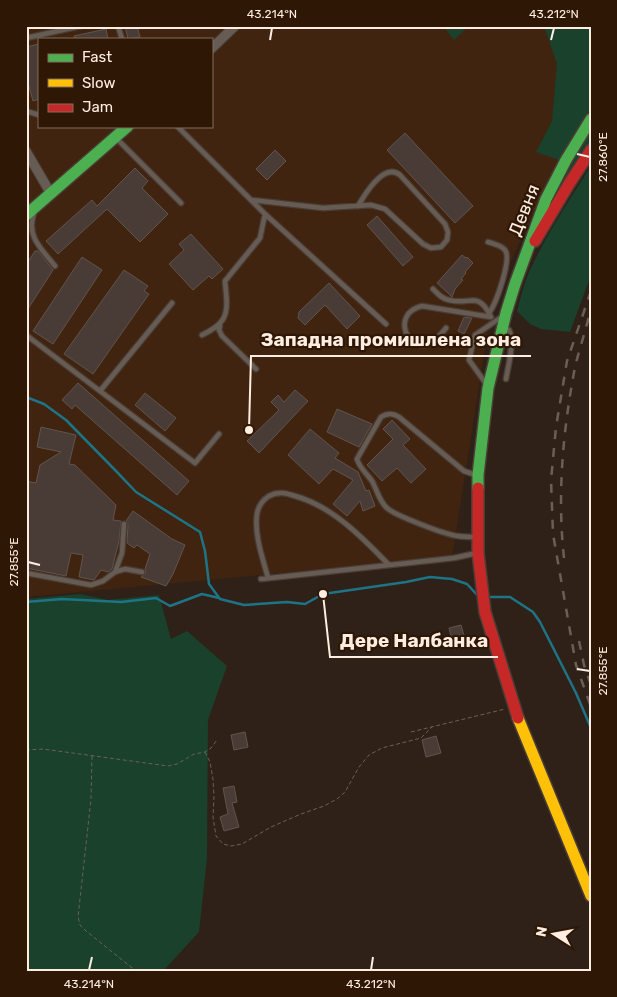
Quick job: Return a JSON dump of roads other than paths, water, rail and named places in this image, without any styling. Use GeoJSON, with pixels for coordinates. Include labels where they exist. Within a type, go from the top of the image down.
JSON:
{"type":"FeatureCollection","features":[{"type":"Feature","properties":{"kind":"street"},"geometry":{"type":"LineString","coordinates":[[212,48],[235,26]]}},
{"type":"Feature","properties":{"kind":"street","name":"Девня"},"geometry":{"type":"LineString","coordinates":[[525,257],[549,192],[591,120]]}},
{"type":"Feature","properties":{"kind":"street"},"geometry":{"type":"LineString","coordinates":[[26,215],[126,128]]}},
{"type":"Feature","properties":{"kind":"street","name":"Девня"},"geometry":{"type":"LineString","coordinates":[[525,257],[591,150]]}},
{"type":"Feature","properties":{"kind":"street"},"geometry":{"type":"LineString","coordinates":[[26,152],[51,194]]}},
{"type":"Feature","properties":{"kind":"street"},"geometry":{"type":"LineString","coordinates":[[525,257],[506,314],[498,326],[488,388],[478,476],[478,553],[484,612],[514,707],[591,896]]}},
{"type":"Feature","properties":{"kind":"lane"},"geometry":{"type":"LineString","coordinates":[[26,38],[81,26]]}},
{"type":"Feature","properties":{"kind":"lane"},"geometry":{"type":"LineString","coordinates":[[118,26],[122,38]]}},
{"type":"Feature","properties":{"kind":"lane"},"geometry":{"type":"LineString","coordinates":[[26,111],[38,115]]}},
{"type":"Feature","properties":{"kind":"lane"},"geometry":{"type":"LineString","coordinates":[[180,128],[265,214],[386,324]]}},
{"type":"Feature","properties":{"kind":"lane"},"geometry":{"type":"LineString","coordinates":[[115,137],[181,202]]}},
{"type":"Feature","properties":{"kind":"lane"},"geometry":{"type":"LineString","coordinates":[[251,200],[323,208],[358,206],[371,205],[385,209],[427,247],[441,247],[447,240],[448,232],[445,224],[400,174],[395,171],[389,171],[372,185],[358,206]]}},
{"type":"Feature","properties":{"kind":"lane"},"geometry":{"type":"LineString","coordinates":[[36,207],[31,229],[34,239],[55,266]]}},
{"type":"Feature","properties":{"kind":"lane"},"geometry":{"type":"LineString","coordinates":[[256,369],[222,336],[219,330],[227,306],[225,281],[260,238],[265,214]]}},
{"type":"Feature","properties":{"kind":"lane"},"geometry":{"type":"LineString","coordinates":[[488,242],[501,246],[508,255],[508,262],[490,315]]}},
{"type":"Feature","properties":{"kind":"lane"},"geometry":{"type":"LineString","coordinates":[[433,289],[443,298],[450,301],[478,301],[483,303],[498,326],[509,330],[511,344],[506,379]]}},
{"type":"Feature","properties":{"kind":"lane"},"geometry":{"type":"LineString","coordinates":[[100,391],[172,303]]}},
{"type":"Feature","properties":{"kind":"lane"},"geometry":{"type":"LineString","coordinates":[[446,328],[434,342],[422,345],[413,342],[409,338],[405,330],[405,320],[412,310],[422,306],[490,315]]}},
{"type":"Feature","properties":{"kind":"lane"},"geometry":{"type":"LineString","coordinates":[[202,334],[220,325]]}},
{"type":"Feature","properties":{"kind":"lane"},"geometry":{"type":"LineString","coordinates":[[488,388],[469,360],[475,335],[498,326]]}},
{"type":"Feature","properties":{"kind":"lane"},"geometry":{"type":"LineString","coordinates":[[26,335],[195,463],[220,434]]}},
{"type":"Feature","properties":{"kind":"lane"},"geometry":{"type":"LineString","coordinates":[[478,476],[464,471],[400,417],[392,414],[381,417],[357,459],[388,509],[446,534],[478,537]]}},
{"type":"Feature","properties":{"kind":"lane"},"geometry":{"type":"LineString","coordinates":[[268,578],[259,543],[257,515],[258,509],[265,499],[282,493],[307,499],[337,517],[389,565]]}},
{"type":"Feature","properties":{"kind":"lane"},"geometry":{"type":"LineString","coordinates":[[115,572],[122,553],[124,524]]}},
{"type":"Feature","properties":{"kind":"lane"},"geometry":{"type":"LineString","coordinates":[[261,579],[454,558],[478,553]]}},
{"type":"Feature","properties":{"kind":"lane"},"geometry":{"type":"LineString","coordinates":[[26,573],[90,585],[103,581],[115,572],[126,569],[142,572]]}},
{"type":"Feature","properties":{"kind":"waterway"},"geometry":{"type":"LineString","coordinates":[[26,397],[44,404],[66,420],[136,492],[200,532],[205,551],[209,584],[220,599],[244,605],[287,602],[305,604],[323,594],[430,577],[452,579],[467,584],[479,597]]}},
{"type":"Feature","properties":{"kind":"waterway"},"geometry":{"type":"LineString","coordinates":[[26,602],[62,599],[121,602],[156,598],[170,606],[202,594],[219,598]]}},
{"type":"Feature","properties":{"kind":"waterway"},"geometry":{"type":"LineString","coordinates":[[486,597],[510,597],[533,612],[576,693],[591,728]]}},
{"type":"Feature","properties":{"kind":"railway"},"geometry":{"type":"LineString","coordinates":[[591,291],[567,361],[556,427],[551,480],[553,534],[576,665],[591,707]]}},
{"type":"Feature","properties":{"kind":"railway"},"geometry":{"type":"LineString","coordinates":[[564,558],[561,510],[564,438],[575,367],[589,316]]}},
{"type":"Feature","properties":{"kind":"railway"},"geometry":{"type":"LineString","coordinates":[[579,641],[590,682]]}},
{"type":"Feature","properties":{"kind":"place","name":"Западна промишлена зона"},"geometry":{"type":"Point","coordinates":[249,430]}},
{"type":"Feature","properties":{"kind":"place","name":"Дере Налбанка"},"geometry":{"type":"Point","coordinates":[323,594]}}]}
